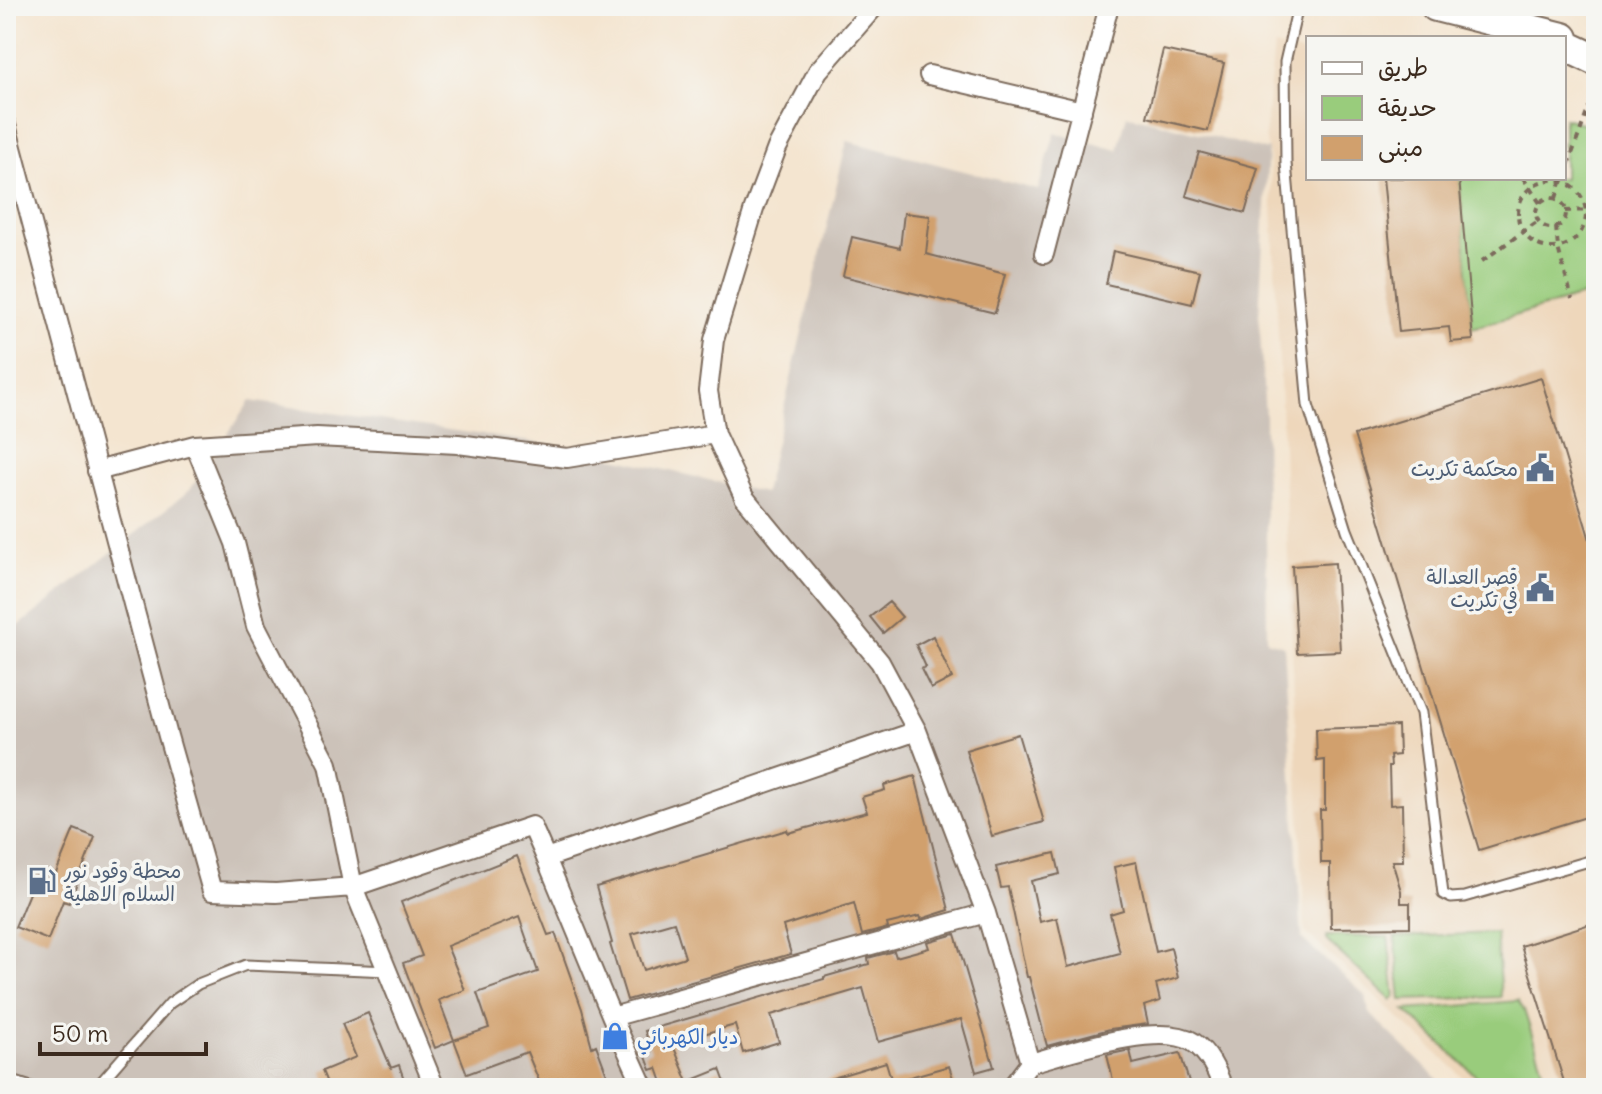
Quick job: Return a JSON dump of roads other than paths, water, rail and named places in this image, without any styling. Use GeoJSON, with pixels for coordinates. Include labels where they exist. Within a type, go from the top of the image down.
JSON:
{"type":"FeatureCollection","features":[{"type":"Feature","properties":{"kind":"main road"},"geometry":{"type":"LineString","coordinates":[[1436,6],[1539,34]]}},
{"type":"Feature","properties":{"kind":"main road"},"geometry":{"type":"LineString","coordinates":[[1566,38],[1596,46]]}},
{"type":"Feature","properties":{"kind":"main road"},"geometry":{"type":"LineString","coordinates":[[1566,46],[1596,60]]}},
{"type":"Feature","properties":{"kind":"street"},"geometry":{"type":"LineString","coordinates":[[1044,254],[1109,6]]}},
{"type":"Feature","properties":{"kind":"street"},"geometry":{"type":"LineString","coordinates":[[875,8],[818,71],[797,106],[768,173],[714,340],[708,391],[715,434],[744,497],[880,662],[917,731],[986,913],[1030,1063]]}},
{"type":"Feature","properties":{"kind":"street"},"geometry":{"type":"LineString","coordinates":[[929,75],[1082,111]]}},
{"type":"Feature","properties":{"kind":"street"},"geometry":{"type":"LineString","coordinates":[[6,125],[212,891],[276,893],[353,887],[532,826],[644,1088]]}},
{"type":"Feature","properties":{"kind":"street"},"geometry":{"type":"LineString","coordinates":[[97,471],[195,445],[317,437],[458,444],[567,458],[715,434]]}},
{"type":"Feature","properties":{"kind":"street"},"geometry":{"type":"LineString","coordinates":[[195,445],[235,543],[256,626],[328,764],[353,887],[435,1088]]}},
{"type":"Feature","properties":{"kind":"street"},"geometry":{"type":"LineString","coordinates":[[546,858],[917,731]]}},
{"type":"Feature","properties":{"kind":"street"},"geometry":{"type":"LineString","coordinates":[[612,1017],[986,913]]}},
{"type":"Feature","properties":{"kind":"street"},"geometry":{"type":"LineString","coordinates":[[1011,1088],[1030,1063],[1102,1044],[1156,1035],[1171,1035],[1196,1044],[1214,1064],[1223,1088]]}},
{"type":"Feature","properties":{"kind":"lane"},"geometry":{"type":"LineString","coordinates":[[1298,6],[1285,62],[1286,163],[1308,405],[1347,530],[1421,713],[1443,894],[1451,898],[1465,897],[1596,859]]}},
{"type":"Feature","properties":{"kind":"lane"},"geometry":{"type":"LineString","coordinates":[[96,1088],[170,1003],[198,984],[246,965],[389,971]]}},
{"type":"Feature","properties":{"kind":"lane"},"geometry":{"type":"LineString","coordinates":[[6,1079],[34,1088]]}},
{"type":"Feature","properties":{"kind":"place","name":"محكمة تكريت"},"geometry":{"type":"Point","coordinates":[1540,468]}},
{"type":"Feature","properties":{"kind":"place","name":"قصر العدالة في تكريت"},"geometry":{"type":"Point","coordinates":[1540,588]}},
{"type":"Feature","properties":{"kind":"place","name":"محطة وقود نور السلام الاهلية"},"geometry":{"type":"Point","coordinates":[42,881]}},
{"type":"Feature","properties":{"kind":"place","name":"ديار الكهربائي"},"geometry":{"type":"Point","coordinates":[615,1036]}}]}
